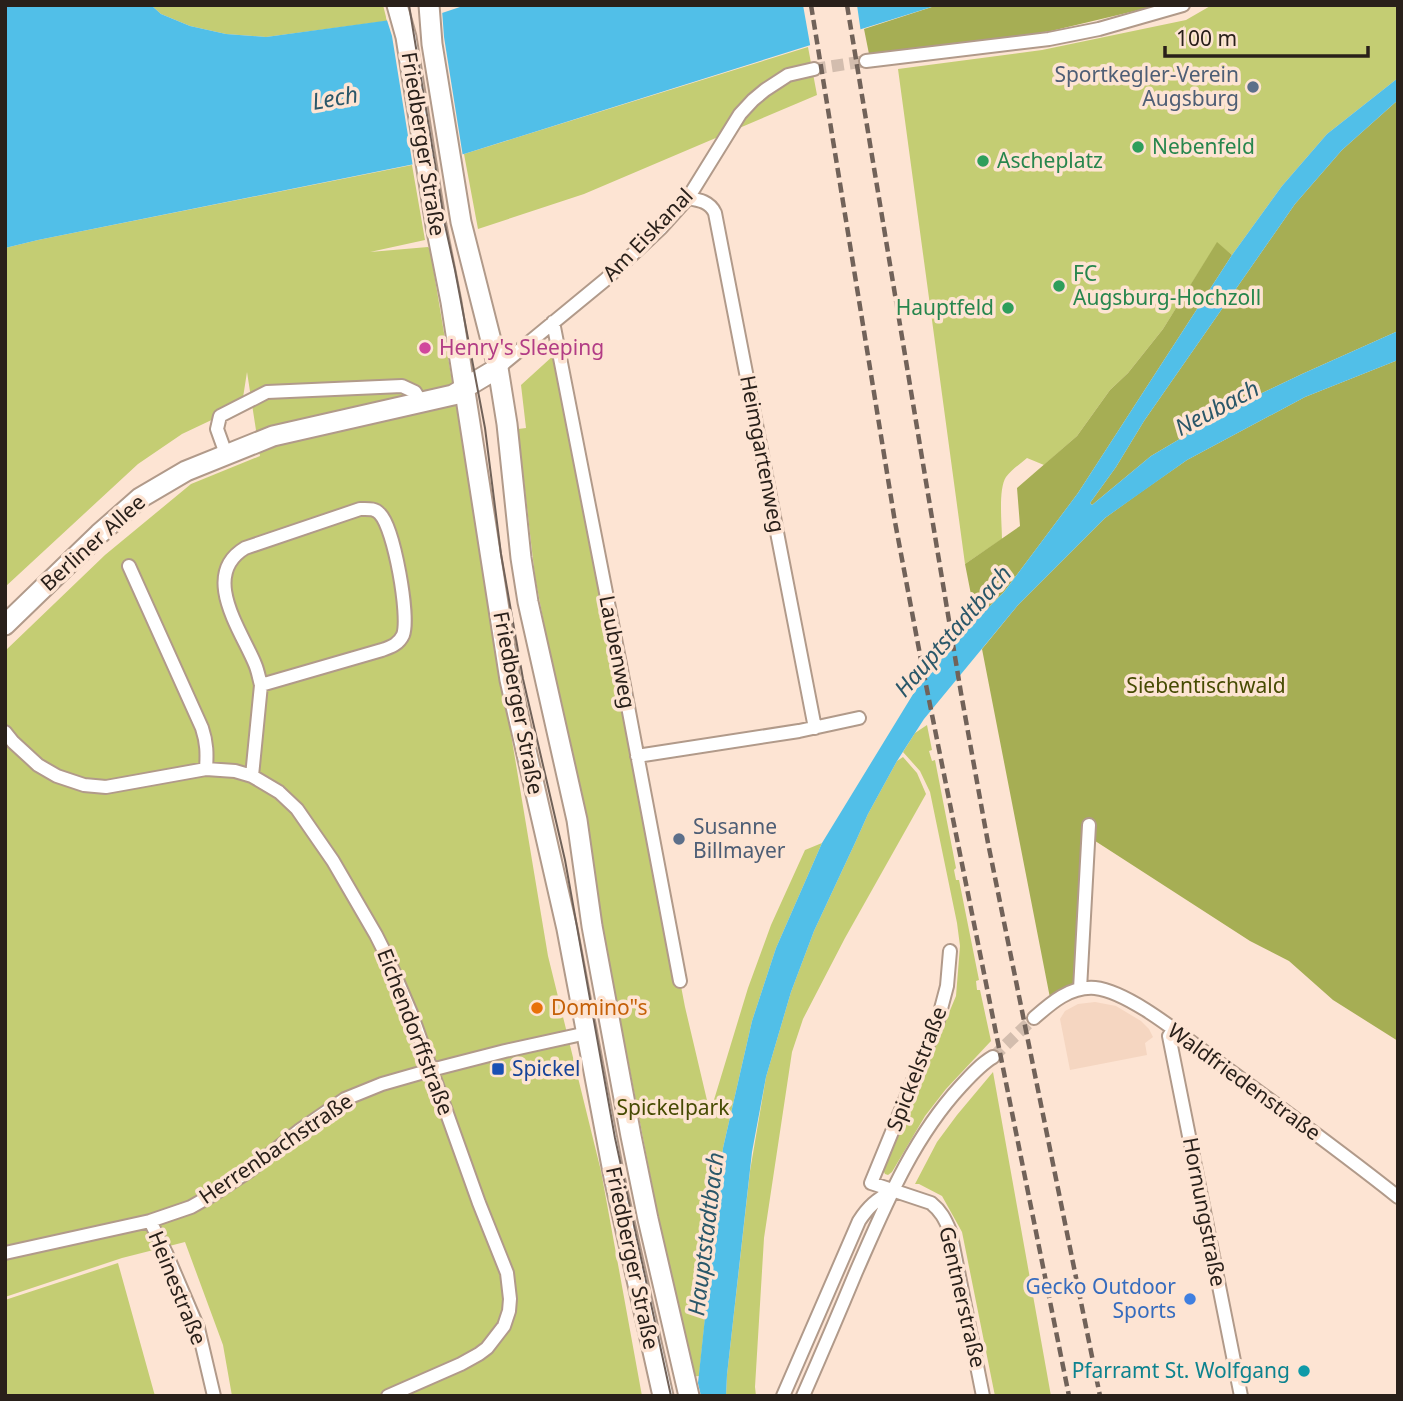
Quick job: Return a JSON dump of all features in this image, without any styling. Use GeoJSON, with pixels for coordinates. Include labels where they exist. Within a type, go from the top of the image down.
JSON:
{"type":"FeatureCollection","features":[{"type":"Feature","properties":{"kind":"main road","name":"Friedberger Straße"},"geometry":{"type":"LineString","coordinates":[[397,5],[406,37],[451,302],[510,680],[567,929],[614,1177],[663,1396]]}},
{"type":"Feature","properties":{"kind":"main road","name":"Friedberger Straße"},"geometry":{"type":"LineString","coordinates":[[429,5],[432,44],[461,222],[498,368],[528,602],[577,820],[595,938],[636,1160],[687,1387]]}},
{"type":"Feature","properties":{"kind":"main road","name":"Berliner Allee"},"geometry":{"type":"LineString","coordinates":[[5,625],[140,498],[186,471],[274,436],[416,396],[453,395],[498,368]]}},
{"type":"Feature","properties":{"kind":"street"},"geometry":{"type":"LineString","coordinates":[[866,61],[1049,39],[1099,29],[1183,5]]}},
{"type":"Feature","properties":{"kind":"street","name":"Am Eiskanal"},"geometry":{"type":"LineString","coordinates":[[498,368],[621,266],[661,228],[688,198],[740,114],[753,100],[788,75],[814,69]]}},
{"type":"Feature","properties":{"kind":"street","name":"Heimgartenweg"},"geometry":{"type":"LineString","coordinates":[[688,198],[711,206],[715,213],[815,728]]}},
{"type":"Feature","properties":{"kind":"street","name":"Laubenweg"},"geometry":{"type":"LineString","coordinates":[[553,322],[680,981]]}},
{"type":"Feature","properties":{"kind":"street","name":"Berliner Allee"},"geometry":{"type":"LineString","coordinates":[[226,454],[217,429],[220,416],[267,392],[402,386],[416,396]]}},
{"type":"Feature","properties":{"kind":"street"},"geometry":{"type":"LineString","coordinates":[[252,776],[261,685],[256,665],[228,603],[224,578],[227,564],[235,554],[245,548],[360,509],[377,511],[389,530],[400,574],[405,624],[399,641],[392,647],[261,685]]}},
{"type":"Feature","properties":{"kind":"street"},"geometry":{"type":"LineString","coordinates":[[129,566],[202,728],[206,740],[206,769]]}},
{"type":"Feature","properties":{"kind":"street"},"geometry":{"type":"LineString","coordinates":[[637,756],[815,728],[859,718]]}},
{"type":"Feature","properties":{"kind":"street","name":"Eichendorffstraße"},"geometry":{"type":"LineString","coordinates":[[5,732],[38,765],[57,776],[84,785],[106,787],[206,769],[235,771],[252,776],[279,792],[297,809],[333,861],[388,959],[411,1013],[507,1273],[510,1299],[504,1326],[479,1354],[388,1396]]}},
{"type":"Feature","properties":{"kind":"street"},"geometry":{"type":"LineString","coordinates":[[1034,1018],[1065,994],[1080,989],[1089,825]]}},
{"type":"Feature","properties":{"kind":"street","name":"Spickelstraße"},"geometry":{"type":"LineString","coordinates":[[866,1209],[871,1184],[938,1020],[947,986],[950,951]]}},
{"type":"Feature","properties":{"kind":"street","name":"Waldfriedenstraße"},"geometry":{"type":"LineString","coordinates":[[1080,989],[1106,990],[1121,995],[1289,1113],[1398,1197]]}},
{"type":"Feature","properties":{"kind":"street","name":"Hornungstraße"},"geometry":{"type":"LineString","coordinates":[[1173,1030],[1168,1036],[1241,1396]]}},
{"type":"Feature","properties":{"kind":"street","name":"Herrenbachstraße"},"geometry":{"type":"LineString","coordinates":[[5,1253],[176,1213],[212,1195],[249,1171],[300,1130],[345,1099],[382,1084],[587,1033]]}},
{"type":"Feature","properties":{"kind":"street","name":"Spickelstraße"},"geometry":{"type":"LineString","coordinates":[[803,1396],[892,1191],[946,1103],[972,1074],[993,1057]]}},
{"type":"Feature","properties":{"kind":"street"},"geometry":{"type":"LineString","coordinates":[[871,1184],[892,1191]]}},
{"type":"Feature","properties":{"kind":"street","name":"Spickelstraße"},"geometry":{"type":"LineString","coordinates":[[783,1396],[859,1221],[866,1209],[877,1199],[892,1191]]}},
{"type":"Feature","properties":{"kind":"street","name":"Gentnerstraße"},"geometry":{"type":"LineString","coordinates":[[892,1191],[931,1203],[945,1219],[950,1231],[983,1396]]}},
{"type":"Feature","properties":{"kind":"street","name":"Heinestraße"},"geometry":{"type":"LineString","coordinates":[[150,1221],[198,1328],[214,1396]]}},
{"type":"Feature","properties":{"kind":"shaded area"},"geometry":{"type":"Polygon","coordinates":[[[1095,1002],[1116,1006],[1149,1029],[1153,1037],[1145,1043],[1147,1055],[1070,1070],[1060,1019],[1065,1011],[1078,1004],[1095,1002]]]}},
{"type":"Feature","properties":{"kind":"green space"},"geometry":{"type":"Polygon","coordinates":[[[151,5],[383,5],[387,21],[266,37],[226,34],[190,26],[161,14],[151,5]]]}},
{"type":"Feature","properties":{"kind":"green space"},"geometry":{"type":"Polygon","coordinates":[[[938,5],[1160,5],[1051,31],[870,59],[864,29],[938,5]]]}},
{"type":"Feature","properties":{"kind":"green space","name":"FC Augsburg-Hochzoll"},"geometry":{"type":"Polygon","coordinates":[[[1212,5],[1398,5],[1398,78],[1327,134],[1282,186],[1232,255],[1217,243],[1163,329],[1128,373],[1110,390],[1077,436],[1044,465],[1027,458],[1008,474],[1001,498],[1002,539],[965,564],[898,69],[1042,50],[1186,20],[1212,5]]]}},
{"type":"Feature","properties":{"kind":"green space"},"geometry":{"type":"Polygon","coordinates":[[[808,47],[817,95],[584,194],[478,229],[464,154],[808,47]]]}},
{"type":"Feature","properties":{"kind":"green space"},"geometry":{"type":"Polygon","coordinates":[[[1398,100],[1398,331],[1239,404],[1151,456],[1092,505],[1090,503],[1144,421],[1295,204],[1342,150],[1398,100]]]}},
{"type":"Feature","properties":{"kind":"green space"},"geometry":{"type":"Polygon","coordinates":[[[412,165],[425,240],[370,252],[430,249],[548,956],[601,1171],[642,1396],[232,1396],[223,1345],[185,1242],[122,1258],[5,1297],[5,651],[105,555],[191,484],[260,456],[247,372],[242,404],[182,434],[138,464],[5,587],[5,248],[412,165]]]}},
{"type":"Feature","properties":{"kind":"green space"},"geometry":{"type":"Polygon","coordinates":[[[1217,242],[1232,255],[1078,493],[1004,592],[976,620],[965,564],[1020,526],[1017,488],[1077,436],[1110,390],[1128,373],[1163,329],[1217,242]]]}},
{"type":"Feature","properties":{"kind":"green space","name":"Spickelpark"},"geometry":{"type":"Polygon","coordinates":[[[554,355],[637,756],[685,1007],[710,1113],[748,988],[771,925],[805,850],[822,843],[776,948],[752,1021],[723,1148],[699,1376],[689,1377],[535,577],[518,429],[526,428],[521,385],[554,355]]]}},
{"type":"Feature","properties":{"kind":"green space","name":"Siebentischwald"},"geometry":{"type":"Polygon","coordinates":[[[1398,360],[1398,1041],[1333,1000],[1289,961],[1250,941],[1089,837],[1080,989],[1051,1003],[982,649],[1018,605],[1105,518],[1187,460],[1305,397],[1398,360]]]}},
{"type":"Feature","properties":{"kind":"green space"},"geometry":{"type":"Polygon","coordinates":[[[927,725],[932,750],[929,751],[932,761],[935,760],[956,880],[959,880],[979,980],[976,981],[977,990],[980,990],[991,1041],[925,1116],[888,1175],[883,1170],[956,996],[960,946],[930,792],[920,771],[903,752],[915,733],[927,725]]]}},
{"type":"Feature","properties":{"kind":"green space"},"geometry":{"type":"Polygon","coordinates":[[[903,757],[917,773],[926,794],[845,938],[803,1019],[792,1052],[764,1238],[756,1396],[726,1396],[750,1171],[766,1077],[791,992],[814,931],[868,814],[897,761],[903,757]]]}},
{"type":"Feature","properties":{"kind":"green space"},"geometry":{"type":"Polygon","coordinates":[[[993,1072],[1051,1396],[995,1396],[962,1232],[942,1196],[915,1184],[937,1142],[993,1072]]]}},
{"type":"Feature","properties":{"kind":"green space"},"geometry":{"type":"Polygon","coordinates":[[[118,1263],[155,1396],[5,1396],[5,1300],[118,1263]]]}},
{"type":"Feature","properties":{"kind":"water","name":"Lech"},"geometry":{"type":"Polygon","coordinates":[[[5,5],[151,5],[161,14],[190,26],[226,34],[266,37],[442,13],[466,5],[938,5],[464,154],[5,248],[5,5]]]}},
{"type":"Feature","properties":{"kind":"water"},"geometry":{"type":"Polygon","coordinates":[[[1398,78],[1398,100],[1342,150],[1295,204],[1090,503],[1092,505],[1151,456],[1239,404],[1398,331],[1398,360],[1305,397],[1187,460],[1105,518],[1018,605],[924,719],[868,814],[814,931],[791,992],[766,1077],[752,1152],[726,1396],[701,1396],[698,1383],[723,1148],[752,1021],[776,948],[822,843],[915,691],[960,636],[1004,592],[1078,493],[1232,255],[1282,186],[1327,134],[1398,78]]]}},
{"type":"Feature","properties":{"kind":"pier"},"geometry":{"type":"Polygon","coordinates":[[[803,5],[857,5],[861,33],[811,50],[803,5]]]}},
{"type":"Feature","properties":{"kind":"pier"},"geometry":{"type":"Polygon","coordinates":[[[442,10],[463,157],[413,167],[392,36],[386,17],[442,10]]]}},
{"type":"Feature","properties":{"kind":"tunnel"},"geometry":{"type":"LineString","coordinates":[[814,69],[866,61]]}},
{"type":"Feature","properties":{"kind":"tunnel"},"geometry":{"type":"LineString","coordinates":[[993,1057],[1034,1018]]}},
{"type":"Feature","properties":{"kind":"tram line"},"geometry":{"type":"LineString","coordinates":[[409,5],[445,225],[485,428],[501,554],[523,679],[565,860],[615,1138],[671,1396]]}},
{"type":"Feature","properties":{"kind":"railway"},"geometry":{"type":"LineString","coordinates":[[811,5],[895,522],[1069,1396]]}},
{"type":"Feature","properties":{"kind":"railway"},"geometry":{"type":"LineString","coordinates":[[847,5],[988,843],[1100,1396]]}},
{"type":"Feature","properties":{"kind":"place","name":"Sportkegler-Verein Augsburg"},"geometry":{"type":"Point","coordinates":[1253,87]}},
{"type":"Feature","properties":{"kind":"place","name":"Nebenfeld"},"geometry":{"type":"Point","coordinates":[1138,147]}},
{"type":"Feature","properties":{"kind":"place","name":"Ascheplatz"},"geometry":{"type":"Point","coordinates":[983,161]}},
{"type":"Feature","properties":{"kind":"place","name":"FC Augsburg-Hochzoll"},"geometry":{"type":"Point","coordinates":[1059,286]}},
{"type":"Feature","properties":{"kind":"place","name":"Hauptfeld"},"geometry":{"type":"Point","coordinates":[1008,308]}},
{"type":"Feature","properties":{"kind":"place","name":"Henry's Sleeping"},"geometry":{"type":"Point","coordinates":[425,348]}},
{"type":"Feature","properties":{"kind":"place","name":"Susanne Billmayer"},"geometry":{"type":"Point","coordinates":[679,839]}},
{"type":"Feature","properties":{"kind":"place","name":"Domino\"s"},"geometry":{"type":"Point","coordinates":[537,1008]}},
{"type":"Feature","properties":{"kind":"place","name":"Spickel"},"geometry":{"type":"Point","coordinates":[498,1069]}},
{"type":"Feature","properties":{"kind":"place","name":"Gecko Outdoor Sports"},"geometry":{"type":"Point","coordinates":[1190,1299]}},
{"type":"Feature","properties":{"kind":"place","name":"Pfarramt St. Wolfgang"},"geometry":{"type":"Point","coordinates":[1304,1371]}},
{"type":"Feature","properties":{"kind":"water label","name":"Neubach"},"geometry":{"type":"Point","coordinates":[1217,408]}},
{"type":"Feature","properties":{"kind":"water label","name":"Hauptstadtbach"},"geometry":{"type":"Point","coordinates":[953,631]}},
{"type":"Feature","properties":{"kind":"water label","name":"Hauptstadtbach"},"geometry":{"type":"Point","coordinates":[706,1234]}}]}
